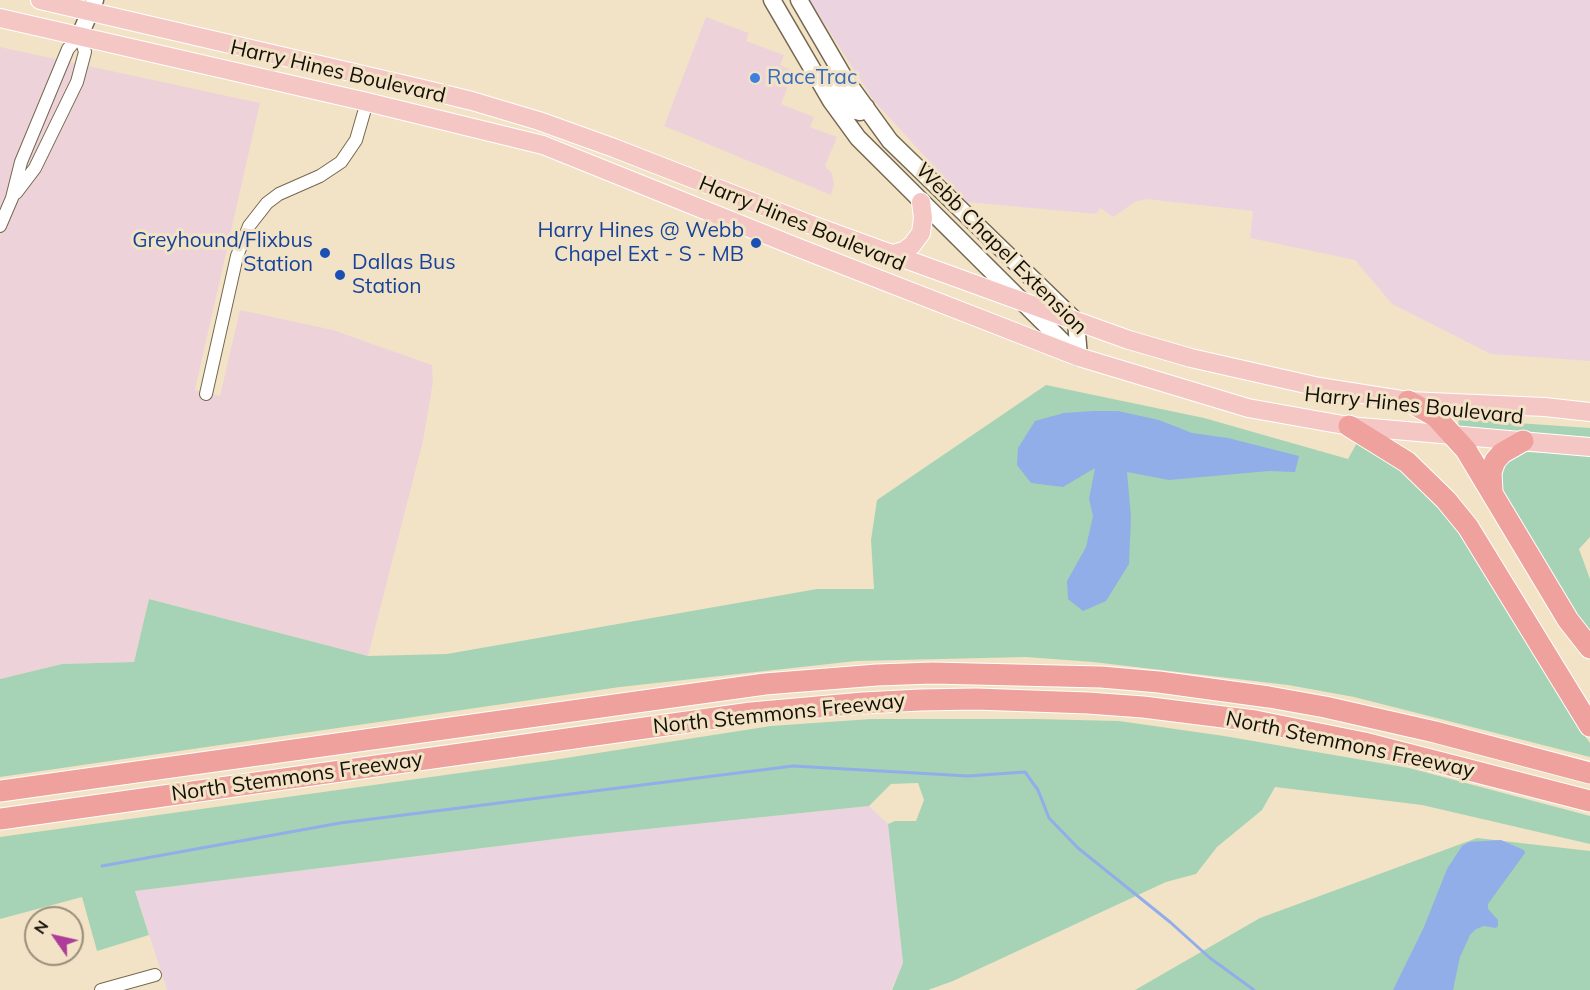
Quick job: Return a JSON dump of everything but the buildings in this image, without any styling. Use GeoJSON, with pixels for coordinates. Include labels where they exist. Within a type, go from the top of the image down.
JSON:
{"type":"FeatureCollection","features":[{"type":"Feature","properties":{"kind":"highway"},"geometry":{"type":"LineString","coordinates":[[1408,401],[1435,416],[1455,435],[1492,491],[1568,620],[1590,648]]}},
{"type":"Feature","properties":{"kind":"highway"},"geometry":{"type":"LineString","coordinates":[[1349,426],[1407,462],[1461,518],[1590,726]]}},
{"type":"Feature","properties":{"kind":"highway"},"geometry":{"type":"LineString","coordinates":[[1492,491],[1491,472],[1495,461],[1502,453],[1523,441]]}},
{"type":"Feature","properties":{"kind":"highway","name":"North Stemmons Freeway"},"geometry":{"type":"LineString","coordinates":[[0,791],[754,686],[843,677],[932,673],[1101,677],[1159,682],[1269,697],[1435,732],[1589,773]]}},
{"type":"Feature","properties":{"kind":"highway","name":"North Stemmons Freeway"},"geometry":{"type":"LineString","coordinates":[[0,819],[751,713],[863,703],[965,699],[1031,700],[1143,707],[1255,721],[1398,751],[1590,801]]}},
{"type":"Feature","properties":{"kind":"main road","name":"Harry Hines Boulevard"},"geometry":{"type":"LineString","coordinates":[[40,0],[92,5],[483,104],[614,148],[809,224],[1076,321],[1160,349],[1256,374],[1408,401],[1545,407],[1590,412]]}},
{"type":"Feature","properties":{"kind":"main road","name":"Webb Chapel Extension"},"geometry":{"type":"LineString","coordinates":[[772,0],[831,101],[858,138],[1079,357]]}},
{"type":"Feature","properties":{"kind":"main road","name":"Webb Chapel Extension"},"geometry":{"type":"LineString","coordinates":[[799,0],[845,79],[890,141],[1076,321],[1079,357]]}},
{"type":"Feature","properties":{"kind":"main road"},"geometry":{"type":"LineString","coordinates":[[80,35],[92,5]]}},
{"type":"Feature","properties":{"kind":"main road","name":"Harry Hines Boulevard"},"geometry":{"type":"LineString","coordinates":[[0,18],[530,141],[1079,357],[1248,408],[1349,426],[1590,447]]}},
{"type":"Feature","properties":{"kind":"main road"},"geometry":{"type":"LineString","coordinates":[[801,49],[818,58],[853,110],[860,112],[866,107]]}},
{"type":"Feature","properties":{"kind":"main road"},"geometry":{"type":"LineString","coordinates":[[367,102],[378,78]]}},
{"type":"Feature","properties":{"kind":"main road"},"geometry":{"type":"LineString","coordinates":[[605,170],[614,148]]}},
{"type":"Feature","properties":{"kind":"main road"},"geometry":{"type":"LineString","coordinates":[[893,254],[904,251],[912,245],[921,233],[923,218],[921,202]]}},
{"type":"Feature","properties":{"kind":"main road"},"geometry":{"type":"LineString","coordinates":[[799,248],[809,224]]}},
{"type":"Feature","properties":{"kind":"street"},"geometry":{"type":"LineString","coordinates":[[12,198],[35,168],[77,82],[85,52],[80,35]]}},
{"type":"Feature","properties":{"kind":"street"},"geometry":{"type":"LineString","coordinates":[[0,226],[12,198],[21,162],[68,49],[80,35]]}},
{"type":"Feature","properties":{"kind":"street"},"geometry":{"type":"LineString","coordinates":[[206,394],[237,256],[249,226],[267,203],[279,194],[320,176],[341,162],[356,140],[367,102]]}},
{"type":"Feature","properties":{"kind":"street"},"geometry":{"type":"LineString","coordinates":[[101,990],[155,975]]}},
{"type":"Feature","properties":{"kind":"shaded area"},"geometry":{"type":"Polygon","coordinates":[[[809,0],[1590,0],[1590,361],[1491,354],[1392,304],[1355,260],[1250,238],[1253,211],[1146,199],[1135,202],[1113,217],[1100,208],[1096,214],[967,202],[874,101],[809,0]]]}},
{"type":"Feature","properties":{"kind":"shaded area"},"geometry":{"type":"Polygon","coordinates":[[[706,17],[749,33],[746,41],[784,55],[780,65],[794,71],[781,104],[814,117],[810,127],[837,137],[825,166],[832,173],[834,184],[831,195],[664,126],[706,17]]]}},
{"type":"Feature","properties":{"kind":"shaded area"},"geometry":{"type":"Polygon","coordinates":[[[0,47],[260,103],[195,390],[220,396],[240,310],[333,330],[432,365],[433,382],[423,441],[368,656],[149,599],[134,662],[62,664],[0,679],[0,47]]]}},
{"type":"Feature","properties":{"kind":"shaded area"},"geometry":{"type":"Polygon","coordinates":[[[869,806],[888,824],[903,963],[891,990],[167,990],[135,891],[580,836],[869,806]]]}},
{"type":"Feature","properties":{"kind":"green space"},"geometry":{"type":"Polygon","coordinates":[[[1046,385],[1204,418],[1348,459],[1358,441],[1399,464],[1450,515],[1590,743],[1590,757],[1354,697],[1288,685],[1093,662],[1026,657],[856,661],[620,687],[0,777],[0,679],[62,664],[134,662],[149,599],[368,656],[447,654],[817,589],[874,589],[871,540],[877,500],[1046,385]]]}},
{"type":"Feature","properties":{"kind":"green space"},"geometry":{"type":"Polygon","coordinates":[[[1459,419],[1590,428],[1590,437],[1460,428],[1459,419]]]}},
{"type":"Feature","properties":{"kind":"green space"},"geometry":{"type":"Polygon","coordinates":[[[1524,452],[1590,454],[1590,537],[1579,549],[1590,579],[1590,635],[1577,619],[1499,486],[1499,465],[1524,452]]]}},
{"type":"Feature","properties":{"kind":"green space"},"geometry":{"type":"Polygon","coordinates":[[[871,719],[1035,719],[1119,721],[1224,736],[1409,768],[1590,816],[1590,844],[1422,805],[1275,787],[1262,810],[1217,847],[1196,874],[1166,882],[953,981],[928,990],[892,990],[903,963],[888,824],[895,821],[916,821],[924,800],[918,783],[891,784],[869,806],[580,836],[135,891],[149,935],[97,951],[82,897],[48,906],[24,906],[24,913],[0,919],[0,837],[553,760],[771,726],[871,719]]]}},
{"type":"Feature","properties":{"kind":"green space"},"geometry":{"type":"Polygon","coordinates":[[[1477,838],[1590,851],[1590,990],[1135,990],[1260,918],[1477,838]]]}},
{"type":"Feature","properties":{"kind":"water"},"geometry":{"type":"Polygon","coordinates":[[[1118,411],[1159,420],[1192,433],[1228,438],[1299,456],[1295,472],[1269,471],[1169,480],[1127,472],[1131,517],[1129,564],[1106,601],[1083,611],[1068,599],[1067,581],[1086,547],[1093,516],[1089,499],[1095,468],[1063,487],[1031,483],[1017,465],[1018,448],[1035,421],[1064,413],[1118,411]]]}},
{"type":"Feature","properties":{"kind":"water"},"geometry":{"type":"Polygon","coordinates":[[[1501,840],[1524,850],[1525,853],[1488,904],[1488,909],[1498,920],[1498,926],[1496,928],[1484,926],[1476,929],[1470,935],[1460,957],[1453,990],[1393,990],[1424,927],[1447,869],[1462,846],[1469,842],[1501,840]]]}},
{"type":"Feature","properties":{"kind":"waterway"},"geometry":{"type":"LineString","coordinates":[[102,866],[340,823],[793,766],[968,776],[1025,772],[1038,790],[1049,818],[1078,848],[1170,922],[1210,958],[1254,990]]}},
{"type":"Feature","properties":{"kind":"place","name":"RaceTrac"},"geometry":{"type":"Point","coordinates":[755,78]}},
{"type":"Feature","properties":{"kind":"place","name":"Harry Hines @ Webb Chapel Ext - S - MB"},"geometry":{"type":"Point","coordinates":[756,243]}},
{"type":"Feature","properties":{"kind":"place","name":"Greyhound/Flixbus Station"},"geometry":{"type":"Point","coordinates":[325,253]}},
{"type":"Feature","properties":{"kind":"place","name":"Dallas Bus Station"},"geometry":{"type":"Point","coordinates":[340,275]}}]}
